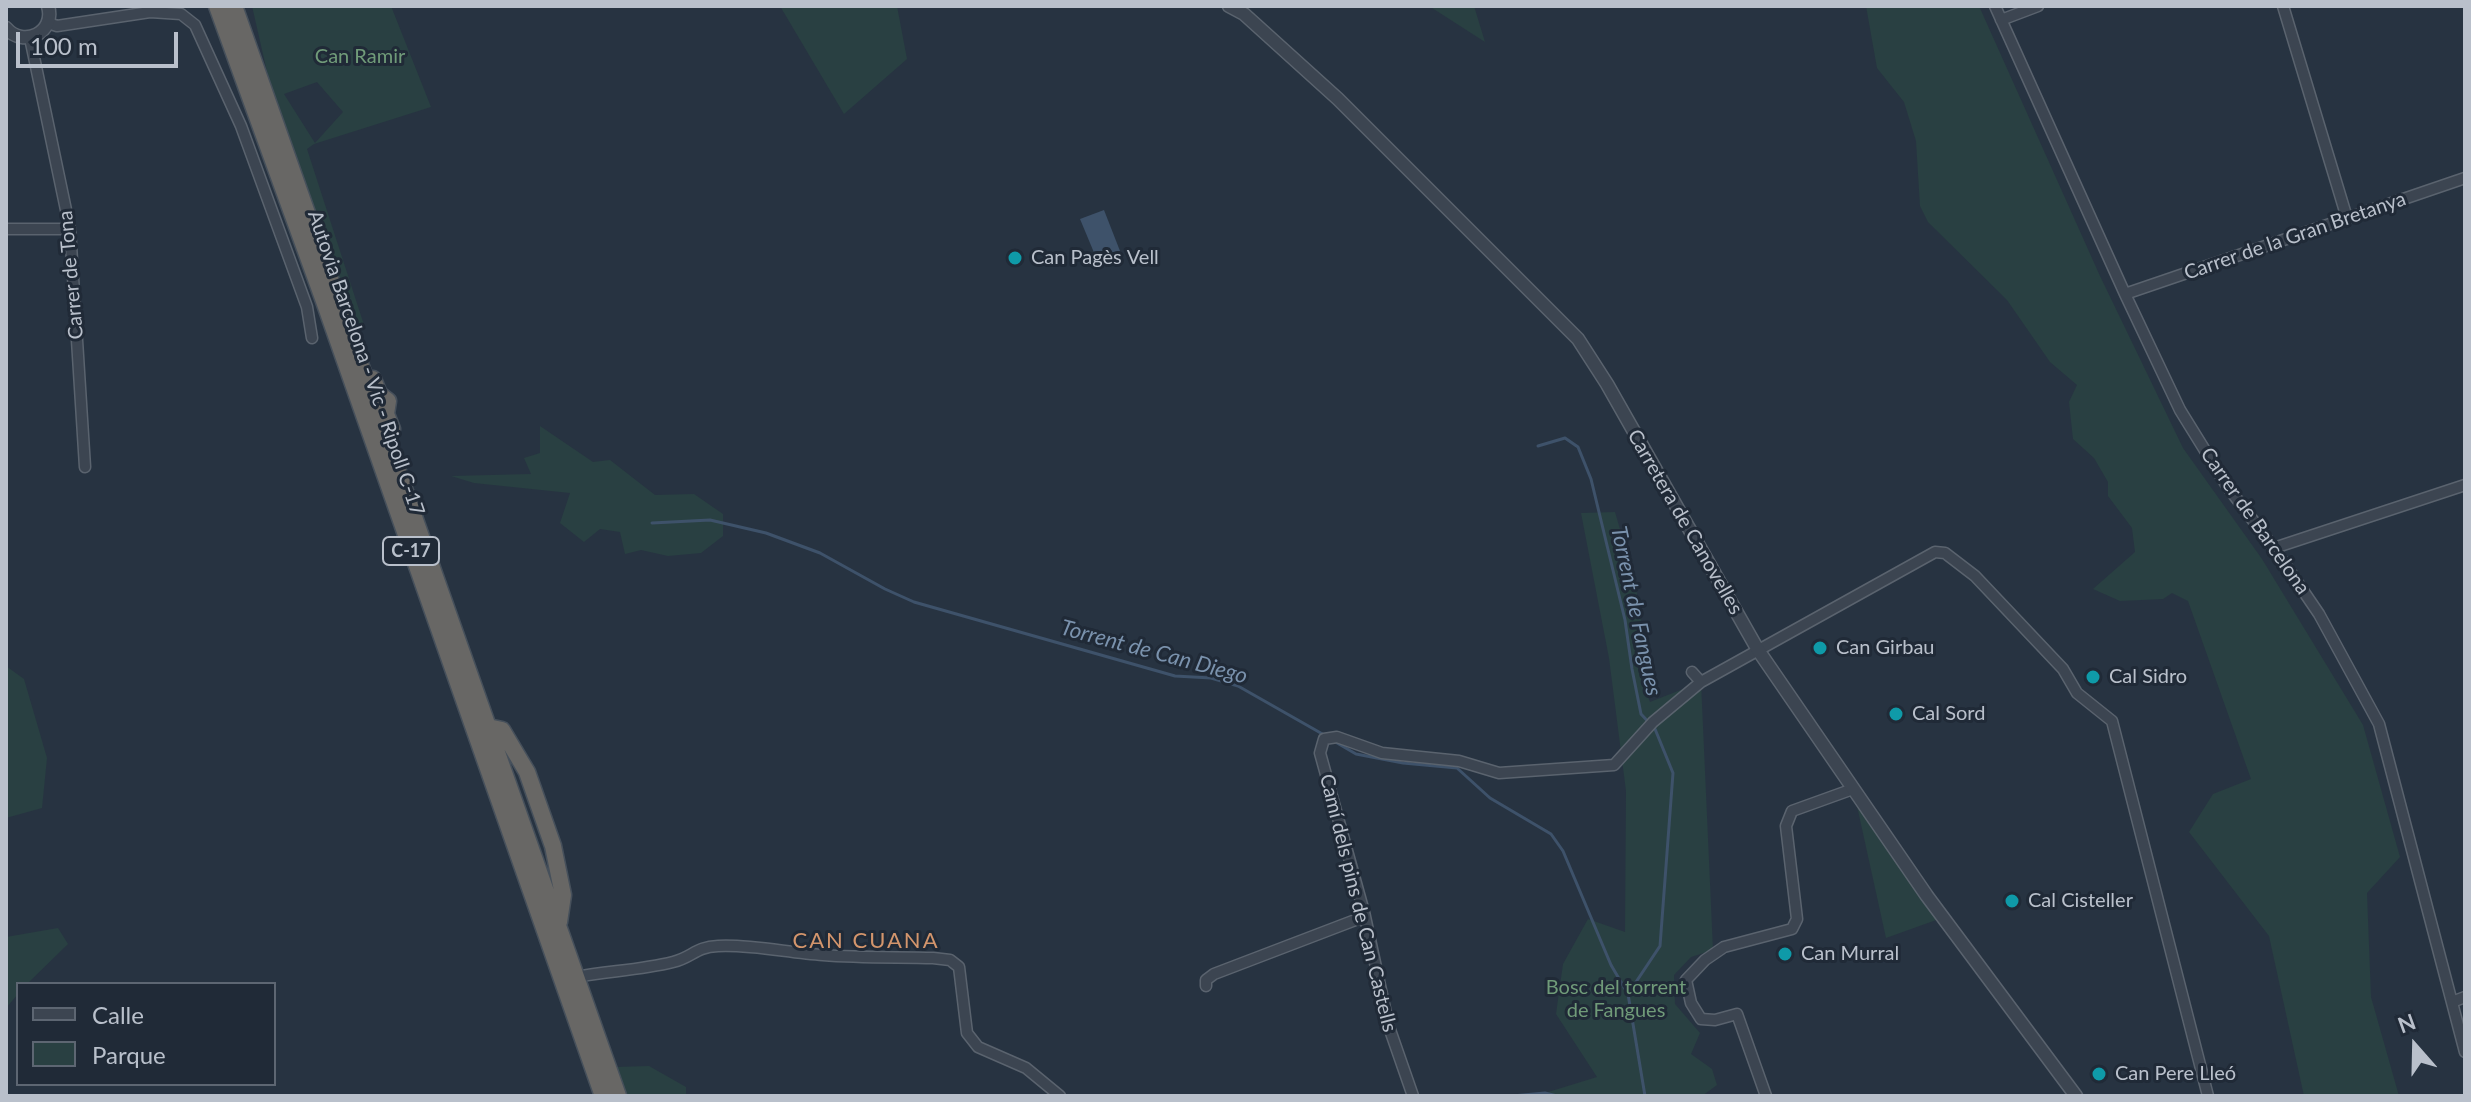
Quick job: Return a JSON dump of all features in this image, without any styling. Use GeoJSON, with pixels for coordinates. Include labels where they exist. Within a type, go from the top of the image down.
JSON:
{"type":"FeatureCollection","features":[{"type":"Feature","properties":{"kind":"highway"},"geometry":{"type":"LineString","coordinates":[[208,6],[248,91]]}},
{"type":"Feature","properties":{"kind":"highway","name":"Autovia Barcelona - Vic - Ripoll C-17"},"geometry":{"type":"LineString","coordinates":[[217,6],[603,1096]]}},
{"type":"Feature","properties":{"kind":"highway","name":"Autovia Barcelona - Vic - Ripoll C-17"},"geometry":{"type":"LineString","coordinates":[[237,6],[249,49],[350,338],[361,349],[379,394],[388,401],[386,414],[398,449],[400,478],[488,727],[502,730],[527,772],[553,846],[563,895],[559,927],[576,977]]}},
{"type":"Feature","properties":{"kind":"highway"},"geometry":{"type":"LineString","coordinates":[[576,977],[618,1096]]}},
{"type":"Feature","properties":{"kind":"street"},"geometry":{"type":"LineString","coordinates":[[7,31],[18,37],[30,38],[42,32],[48,23],[48,6]]}},
{"type":"Feature","properties":{"kind":"street","name":"Carretera de Canovelles"},"geometry":{"type":"LineString","coordinates":[[1229,6],[1244,14],[1338,99],[1578,339],[1607,384],[1758,650],[1927,896],[2076,1096]]}},
{"type":"Feature","properties":{"kind":"street","name":"Carrer de Barcelona"},"geometry":{"type":"LineString","coordinates":[[1995,6],[2180,410],[2227,486],[2319,614],[2379,724],[2465,1052]]}},
{"type":"Feature","properties":{"kind":"street"},"geometry":{"type":"LineString","coordinates":[[2001,20],[2038,6]]}},
{"type":"Feature","properties":{"kind":"street"},"geometry":{"type":"LineString","coordinates":[[2283,6],[2347,218]]}},
{"type":"Feature","properties":{"kind":"street"},"geometry":{"type":"LineString","coordinates":[[48,23],[57,26],[150,12],[181,14],[195,25],[241,126],[307,307],[312,338]]}},
{"type":"Feature","properties":{"kind":"street","name":"Carrer de Tona"},"geometry":{"type":"LineString","coordinates":[[30,38],[70,229],[85,467]]}},
{"type":"Feature","properties":{"kind":"street","name":"Carrer de la Gran Bretanya"},"geometry":{"type":"LineString","coordinates":[[2125,294],[2465,178]]}},
{"type":"Feature","properties":{"kind":"street"},"geometry":{"type":"LineString","coordinates":[[6,229],[70,229]]}},
{"type":"Feature","properties":{"kind":"street"},"geometry":{"type":"LineString","coordinates":[[2274,548],[2465,485]]}},
{"type":"Feature","properties":{"kind":"street","name":"Camí dels pins de Can Castells"},"geometry":{"type":"LineString","coordinates":[[1413,1096],[1389,1027],[1364,912],[1320,753],[1324,739],[1337,737],[1382,753],[1459,761],[1499,773],[1614,765],[1650,725],[1701,682],[1935,552],[1945,553],[1975,576],[2063,669],[2077,693],[2112,721],[2208,1096]]}},
{"type":"Feature","properties":{"kind":"street"},"geometry":{"type":"LineString","coordinates":[[1692,672],[1701,682]]}},
{"type":"Feature","properties":{"kind":"street"},"geometry":{"type":"LineString","coordinates":[[1766,1096],[1737,1014],[1715,1020],[1701,1019],[1691,1003],[1686,980],[1705,960],[1724,947],[1792,929],[1797,919],[1786,826],[1792,811],[1853,789]]}},
{"type":"Feature","properties":{"kind":"street"},"geometry":{"type":"LineString","coordinates":[[1206,986],[1206,980],[1214,974],[1358,919],[1364,912]]}},
{"type":"Feature","properties":{"kind":"street"},"geometry":{"type":"LineString","coordinates":[[576,977],[639,970],[687,958],[697,949],[720,946],[824,955],[950,960],[959,967],[967,1033],[978,1047],[1026,1068],[1060,1096]]}},
{"type":"Feature","properties":{"kind":"street"},"geometry":{"type":"LineString","coordinates":[[2452,1002],[2465,997]]}},
{"type":"Feature","properties":{"kind":"green space","name":"Can Ramir"},"geometry":{"type":"Polygon","coordinates":[[[252,6],[391,6],[431,107],[314,144],[307,149],[364,325],[357,336],[273,98],[252,6]],[[317,82],[284,94],[315,143],[343,112],[317,82]]]}},
{"type":"Feature","properties":{"kind":"green space"},"geometry":{"type":"Polygon","coordinates":[[[780,6],[897,6],[907,59],[844,114],[780,6]]]}},
{"type":"Feature","properties":{"kind":"green space"},"geometry":{"type":"Polygon","coordinates":[[[1429,6],[1474,6],[1485,42],[1429,6]]]}},
{"type":"Feature","properties":{"kind":"green space"},"geometry":{"type":"Polygon","coordinates":[[[1866,6],[1979,6],[2100,276],[2183,448],[2262,559],[2363,725],[2400,857],[2367,893],[2371,997],[2399,1096],[2304,1096],[2269,936],[2189,832],[2213,794],[2251,779],[2188,601],[2172,593],[2163,599],[2120,601],[2093,589],[2135,552],[2132,528],[2108,496],[2108,482],[2094,458],[2073,439],[2069,402],[2077,385],[2050,362],[2007,300],[1928,222],[1920,206],[1916,141],[1904,102],[1877,68],[1866,6]]]}},
{"type":"Feature","properties":{"kind":"green space"},"geometry":{"type":"Polygon","coordinates":[[[540,426],[593,462],[610,460],[655,495],[694,494],[723,514],[723,536],[701,553],[668,556],[641,550],[625,554],[620,532],[600,529],[584,542],[560,523],[570,493],[474,483],[451,476],[531,474],[524,458],[540,453],[540,426]]]}},
{"type":"Feature","properties":{"kind":"green space","name":"Bosc del torrent de Fangues"},"geometry":{"type":"Polygon","coordinates":[[[1615,512],[1635,581],[1644,641],[1642,680],[1650,702],[1701,682],[1713,950],[1691,957],[1674,975],[1675,1004],[1700,1033],[1691,1054],[1712,1069],[1717,1085],[1702,1096],[1548,1096],[1545,1093],[1597,1077],[1556,1014],[1563,964],[1588,919],[1625,932],[1626,791],[1609,658],[1581,513],[1615,512]]]}},
{"type":"Feature","properties":{"kind":"green space"},"geometry":{"type":"Polygon","coordinates":[[[6,666],[24,679],[47,758],[42,808],[6,818],[6,666]]]}},
{"type":"Feature","properties":{"kind":"green space"},"geometry":{"type":"Polygon","coordinates":[[[1857,806],[1939,919],[1886,938],[1857,806]]]}},
{"type":"Feature","properties":{"kind":"green space"},"geometry":{"type":"Polygon","coordinates":[[[58,928],[68,944],[29,982],[16,982],[16,996],[6,1008],[6,937],[58,928]]]}},
{"type":"Feature","properties":{"kind":"green space"},"geometry":{"type":"Polygon","coordinates":[[[649,1066],[686,1087],[686,1096],[625,1096],[615,1067],[649,1066]]]}},
{"type":"Feature","properties":{"kind":"water"},"geometry":{"type":"Polygon","coordinates":[[[1104,210],[1120,251],[1095,255],[1080,219],[1104,210]]]}},
{"type":"Feature","properties":{"kind":"waterway","name":"Torrent de Fangues"},"geometry":{"type":"LineString","coordinates":[[1538,446],[1565,438],[1578,447],[1591,479],[1625,620],[1641,714],[1655,729],[1673,773],[1660,946],[1628,994],[1645,1096]]}},
{"type":"Feature","properties":{"kind":"waterway","name":"Torrent de Can Diego"},"geometry":{"type":"LineString","coordinates":[[652,523],[710,520],[766,533],[820,553],[914,602],[1175,676],[1211,678],[1238,686],[1326,736]]}},
{"type":"Feature","properties":{"kind":"waterway","name":"Torrent de Can Diego"},"geometry":{"type":"LineString","coordinates":[[1332,740],[1356,754],[1403,763],[1457,768],[1490,798],[1551,834],[1563,851],[1611,965],[1628,994]]}},
{"type":"Feature","properties":{"kind":"waterway"},"geometry":{"type":"LineString","coordinates":[[1512,1096],[1545,1093],[1557,1096]]}},
{"type":"Feature","properties":{"kind":"place","name":"Can Pagès Vell"},"geometry":{"type":"Point","coordinates":[1015,258]}},
{"type":"Feature","properties":{"kind":"place","name":"Can Girbau"},"geometry":{"type":"Point","coordinates":[1820,648]}},
{"type":"Feature","properties":{"kind":"place","name":"Cal Sidro"},"geometry":{"type":"Point","coordinates":[2093,677]}},
{"type":"Feature","properties":{"kind":"place","name":"Cal Sord"},"geometry":{"type":"Point","coordinates":[1896,714]}},
{"type":"Feature","properties":{"kind":"place","name":"Cal Cisteller"},"geometry":{"type":"Point","coordinates":[2012,901]}},
{"type":"Feature","properties":{"kind":"place","name":"Can Murral"},"geometry":{"type":"Point","coordinates":[1785,954]}},
{"type":"Feature","properties":{"kind":"place","name":"Can Pere Lleó"},"geometry":{"type":"Point","coordinates":[2099,1074]}},
{"type":"Feature","properties":{"kind":"district","name":"CAN CUANA"},"geometry":{"type":"Point","coordinates":[866,941]}}]}
